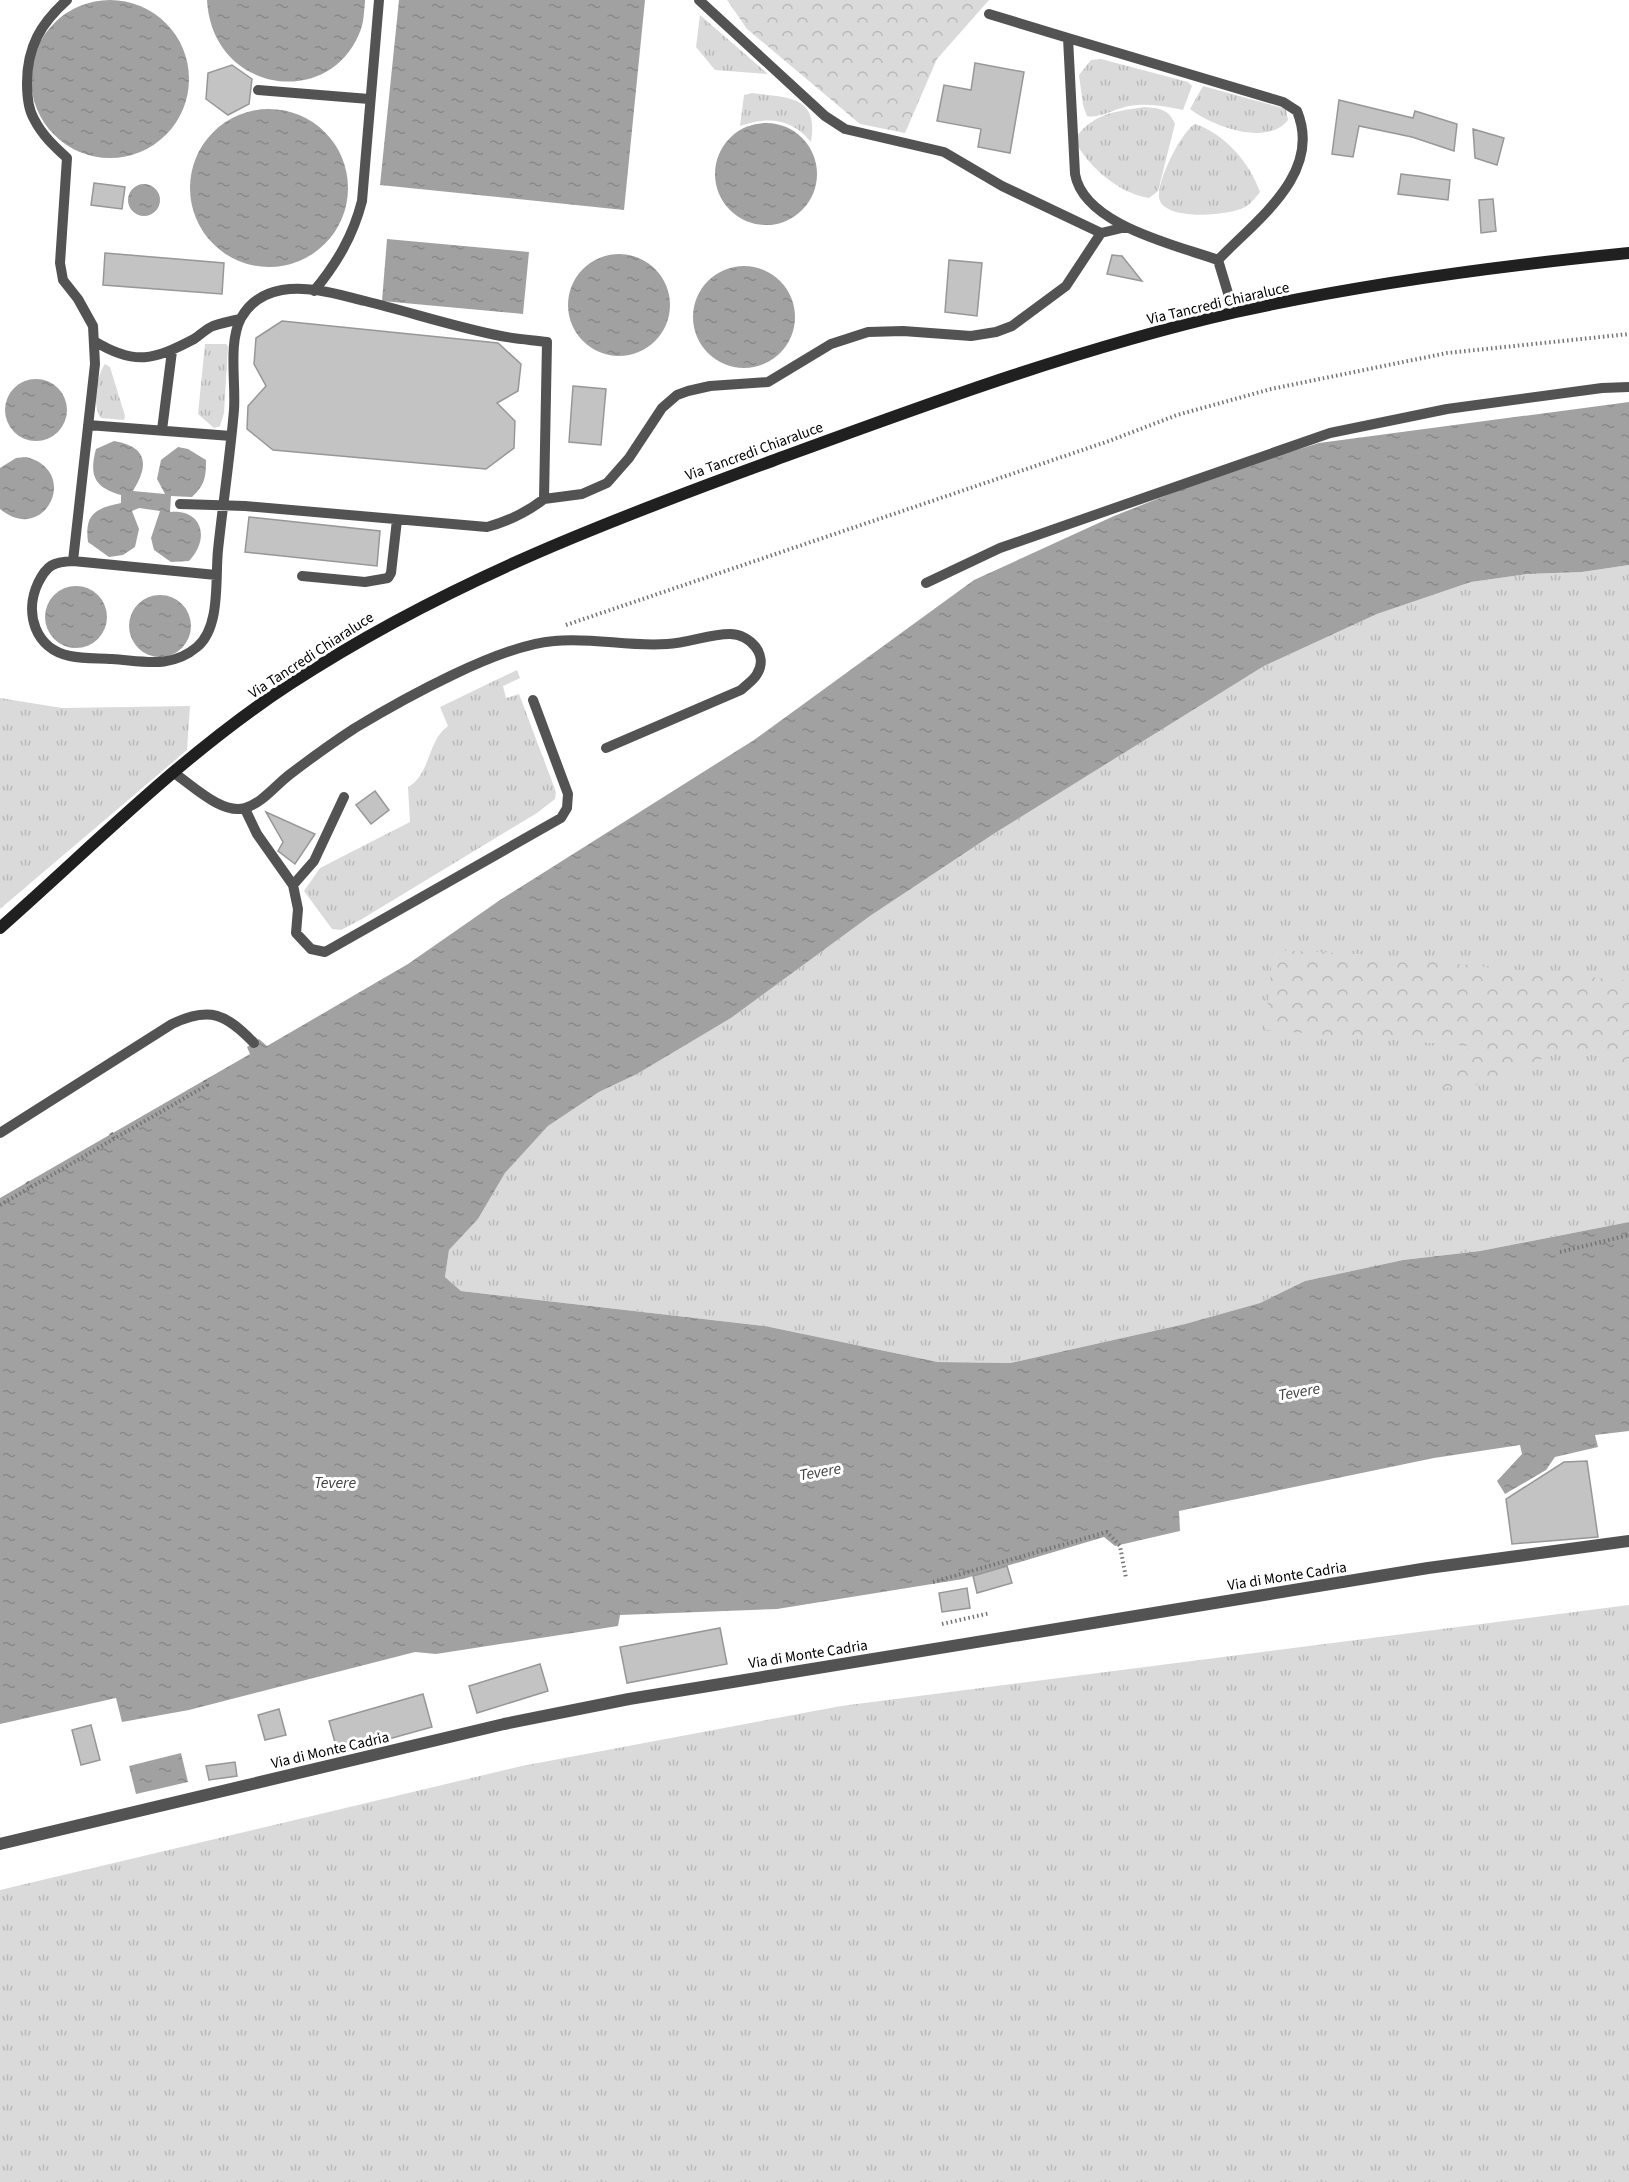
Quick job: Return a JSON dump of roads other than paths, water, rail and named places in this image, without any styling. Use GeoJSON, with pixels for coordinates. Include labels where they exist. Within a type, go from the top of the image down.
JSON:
{"type":"FeatureCollection","features":[{"type":"Feature","properties":{"kind":"street","name":"Via Tancredi Chiaraluce"},"geometry":{"type":"LineString","coordinates":[[0,928],[174,773],[260,705],[343,651],[445,594],[518,559],[659,502],[1017,374],[1234,313],[1419,278],[1629,253]]}},
{"type":"Feature","properties":{"kind":"street","name":"Via di Monte Cadria"},"geometry":{"type":"LineString","coordinates":[[0,1844],[504,1724],[618,1701],[1417,1570],[1629,1541]]}},
{"type":"Feature","properties":{"kind":"lane"},"geometry":{"type":"LineString","coordinates":[[67,0],[48,17],[32,43],[27,67],[27,93],[32,117],[44,135],[67,158],[60,262],[63,280],[78,298],[93,326],[95,364],[73,561]]}},
{"type":"Feature","properties":{"kind":"lane"},"geometry":{"type":"LineString","coordinates":[[314,291],[332,269],[355,229],[362,201],[379,0]]}},
{"type":"Feature","properties":{"kind":"lane"},"geometry":{"type":"LineString","coordinates":[[699,0],[825,116],[845,129],[944,152],[1002,186],[1101,233]]}},
{"type":"Feature","properties":{"kind":"lane"},"geometry":{"type":"LineString","coordinates":[[989,14],[1283,102],[1297,111],[1302,146],[1294,176],[1282,194],[1218,260]]}},
{"type":"Feature","properties":{"kind":"lane"},"geometry":{"type":"LineString","coordinates":[[1068,38],[1076,181],[1086,199],[1126,226],[1218,260]]}},
{"type":"Feature","properties":{"kind":"lane"},"geometry":{"type":"LineString","coordinates":[[258,90],[369,99]]}},
{"type":"Feature","properties":{"kind":"lane"},"geometry":{"type":"LineString","coordinates":[[180,504],[223,505],[487,527],[526,513],[544,499],[582,494],[607,483],[629,458],[662,408],[677,395],[710,386],[768,382],[831,344],[868,332],[971,336],[996,332],[1012,326],[1066,286],[1101,233],[1126,226]]}},
{"type":"Feature","properties":{"kind":"lane"},"geometry":{"type":"LineString","coordinates":[[1218,260],[1234,313]]}},
{"type":"Feature","properties":{"kind":"lane"},"geometry":{"type":"LineString","coordinates":[[216,575],[73,561],[53,562],[47,567],[32,599],[31,618],[45,643],[53,650],[70,656],[163,663],[182,659],[208,636],[216,575],[231,436],[235,346],[240,319],[260,297],[284,289],[331,292],[501,336],[547,342],[544,499]]}},
{"type":"Feature","properties":{"kind":"lane"},"geometry":{"type":"LineString","coordinates":[[94,340],[104,347],[137,357],[152,358],[172,351],[211,327],[240,319]]}},
{"type":"Feature","properties":{"kind":"lane"},"geometry":{"type":"LineString","coordinates":[[162,430],[172,351]]}},
{"type":"Feature","properties":{"kind":"lane"},"geometry":{"type":"LineString","coordinates":[[926,584],[1000,548],[1330,433],[1447,409],[1602,388],[1629,387]]}},
{"type":"Feature","properties":{"kind":"lane"},"geometry":{"type":"LineString","coordinates":[[88,425],[231,436]]}},
{"type":"Feature","properties":{"kind":"lane"},"geometry":{"type":"LineString","coordinates":[[302,576],[365,582],[388,578],[391,573],[397,520]]}},
{"type":"Feature","properties":{"kind":"lane"},"geometry":{"type":"LineString","coordinates":[[174,773],[214,801],[230,808],[244,809],[264,797],[333,742],[377,715],[442,681],[530,644],[591,639],[630,645],[670,644],[732,633],[748,638],[756,646],[761,662],[757,674],[741,690],[606,747]]}},
{"type":"Feature","properties":{"kind":"lane"},"geometry":{"type":"LineString","coordinates":[[244,809],[257,834],[293,885],[298,909],[296,933],[311,949],[325,952],[561,818],[567,808],[568,794],[533,700]]}},
{"type":"Feature","properties":{"kind":"lane"},"geometry":{"type":"LineString","coordinates":[[293,885],[314,861],[344,797]]}},
{"type":"Feature","properties":{"kind":"lane"},"geometry":{"type":"LineString","coordinates":[[0,1133],[172,1024],[191,1016],[207,1013],[221,1016],[254,1042]]}},
{"type":"Feature","properties":{"kind":"water"},"geometry":{"type":"Polygon","coordinates":[[[110,0],[140,6],[166,23],[183,49],[189,79],[183,109],[166,135],[140,152],[110,158],[80,152],[54,135],[37,109],[31,79],[37,49],[54,23],[80,6],[110,0]]]}},
{"type":"Feature","properties":{"kind":"water"},"geometry":{"type":"Polygon","coordinates":[[[207,0],[365,0],[365,2],[361,29],[346,55],[325,72],[301,81],[275,80],[250,72],[229,56],[214,32],[207,0]]]}},
{"type":"Feature","properties":{"kind":"water"},"geometry":{"type":"Polygon","coordinates":[[[399,0],[645,0],[624,210],[380,185],[399,0]]]}},
{"type":"Feature","properties":{"kind":"water"},"geometry":{"type":"Polygon","coordinates":[[[269,109],[299,115],[325,132],[342,158],[348,188],[342,218],[325,244],[299,261],[269,267],[239,261],[213,244],[196,218],[190,188],[196,158],[213,132],[239,115],[269,109]]]}},
{"type":"Feature","properties":{"kind":"water"},"geometry":{"type":"Polygon","coordinates":[[[766,123],[785,127],[802,138],[813,155],[817,174],[813,193],[802,210],[785,221],[766,225],[747,221],[730,210],[719,193],[715,174],[719,155],[730,138],[747,127],[766,123]]]}},
{"type":"Feature","properties":{"kind":"water"},"geometry":{"type":"Polygon","coordinates":[[[144,184],[155,189],[160,200],[155,211],[144,216],[133,211],[128,200],[133,189],[144,184]]]}},
{"type":"Feature","properties":{"kind":"water"},"geometry":{"type":"Polygon","coordinates":[[[387,239],[529,252],[523,314],[382,301],[387,239]]]}},
{"type":"Feature","properties":{"kind":"water"},"geometry":{"type":"Polygon","coordinates":[[[619,254],[638,258],[655,269],[666,286],[670,305],[666,324],[655,341],[638,352],[619,356],[600,352],[583,341],[572,324],[568,305],[572,286],[583,269],[600,258],[619,254]]]}},
{"type":"Feature","properties":{"kind":"water"},"geometry":{"type":"Polygon","coordinates":[[[744,266],[763,270],[780,281],[791,298],[795,317],[791,336],[780,353],[763,364],[744,368],[725,364],[708,353],[697,336],[693,317],[697,298],[708,281],[725,270],[744,266]]]}},
{"type":"Feature","properties":{"kind":"water"},"geometry":{"type":"Polygon","coordinates":[[[36,379],[53,384],[58,388],[62,393],[67,410],[62,427],[58,432],[53,436],[36,441],[19,436],[14,432],[10,427],[5,410],[10,393],[14,388],[19,384],[36,379]]]}},
{"type":"Feature","properties":{"kind":"water","name":"Tevere"},"geometry":{"type":"Polygon","coordinates":[[[1629,402],[1629,565],[1582,572],[1527,574],[1471,582],[1377,614],[1264,666],[995,833],[870,916],[731,1018],[637,1074],[599,1092],[548,1126],[505,1173],[478,1219],[449,1250],[445,1277],[461,1291],[765,1326],[938,1362],[1010,1363],[1185,1324],[1260,1303],[1305,1281],[1403,1260],[1480,1251],[1629,1222],[1629,1431],[1595,1435],[1598,1447],[1555,1457],[1546,1470],[1505,1494],[1497,1481],[1522,1454],[1520,1445],[1434,1458],[1179,1511],[1180,1531],[1115,1546],[1104,1537],[963,1579],[777,1609],[620,1615],[618,1626],[436,1654],[415,1652],[189,1710],[122,1722],[116,1698],[0,1724],[0,1198],[250,1054],[247,1047],[259,1039],[267,1046],[408,964],[500,900],[754,740],[974,580],[1114,516],[1225,472],[1319,443],[1629,402]]]}},
{"type":"Feature","properties":{"kind":"water"},"geometry":{"type":"Polygon","coordinates":[[[114,441],[134,448],[142,458],[142,473],[133,491],[165,494],[157,479],[161,460],[178,447],[188,449],[206,460],[206,471],[200,489],[192,497],[171,496],[170,512],[190,515],[200,527],[200,544],[189,561],[171,562],[154,550],[151,538],[160,511],[139,508],[132,511],[139,529],[135,547],[123,555],[109,557],[88,542],[87,532],[90,518],[105,507],[121,503],[121,495],[99,484],[93,466],[96,449],[114,441]]]}},
{"type":"Feature","properties":{"kind":"water"},"geometry":{"type":"Polygon","coordinates":[[[26,457],[43,465],[52,476],[54,489],[51,502],[42,512],[30,518],[16,518],[0,509],[0,468],[16,458],[26,457]]]}},
{"type":"Feature","properties":{"kind":"water"},"geometry":{"type":"Polygon","coordinates":[[[76,586],[93,591],[98,595],[102,600],[107,617],[102,634],[98,639],[93,643],[76,648],[59,643],[54,639],[50,634],[45,617],[50,600],[54,595],[59,591],[76,586]]]}},
{"type":"Feature","properties":{"kind":"water"},"geometry":{"type":"Polygon","coordinates":[[[160,595],[177,600],[182,604],[186,609],[191,626],[186,643],[182,648],[177,652],[160,657],[143,652],[138,648],[134,643],[129,626],[134,609],[138,604],[143,600],[160,595]]]}},
{"type":"Feature","properties":{"kind":"water"},"geometry":{"type":"Polygon","coordinates":[[[181,1753],[188,1782],[136,1794],[129,1766],[181,1753]]]}}]}
